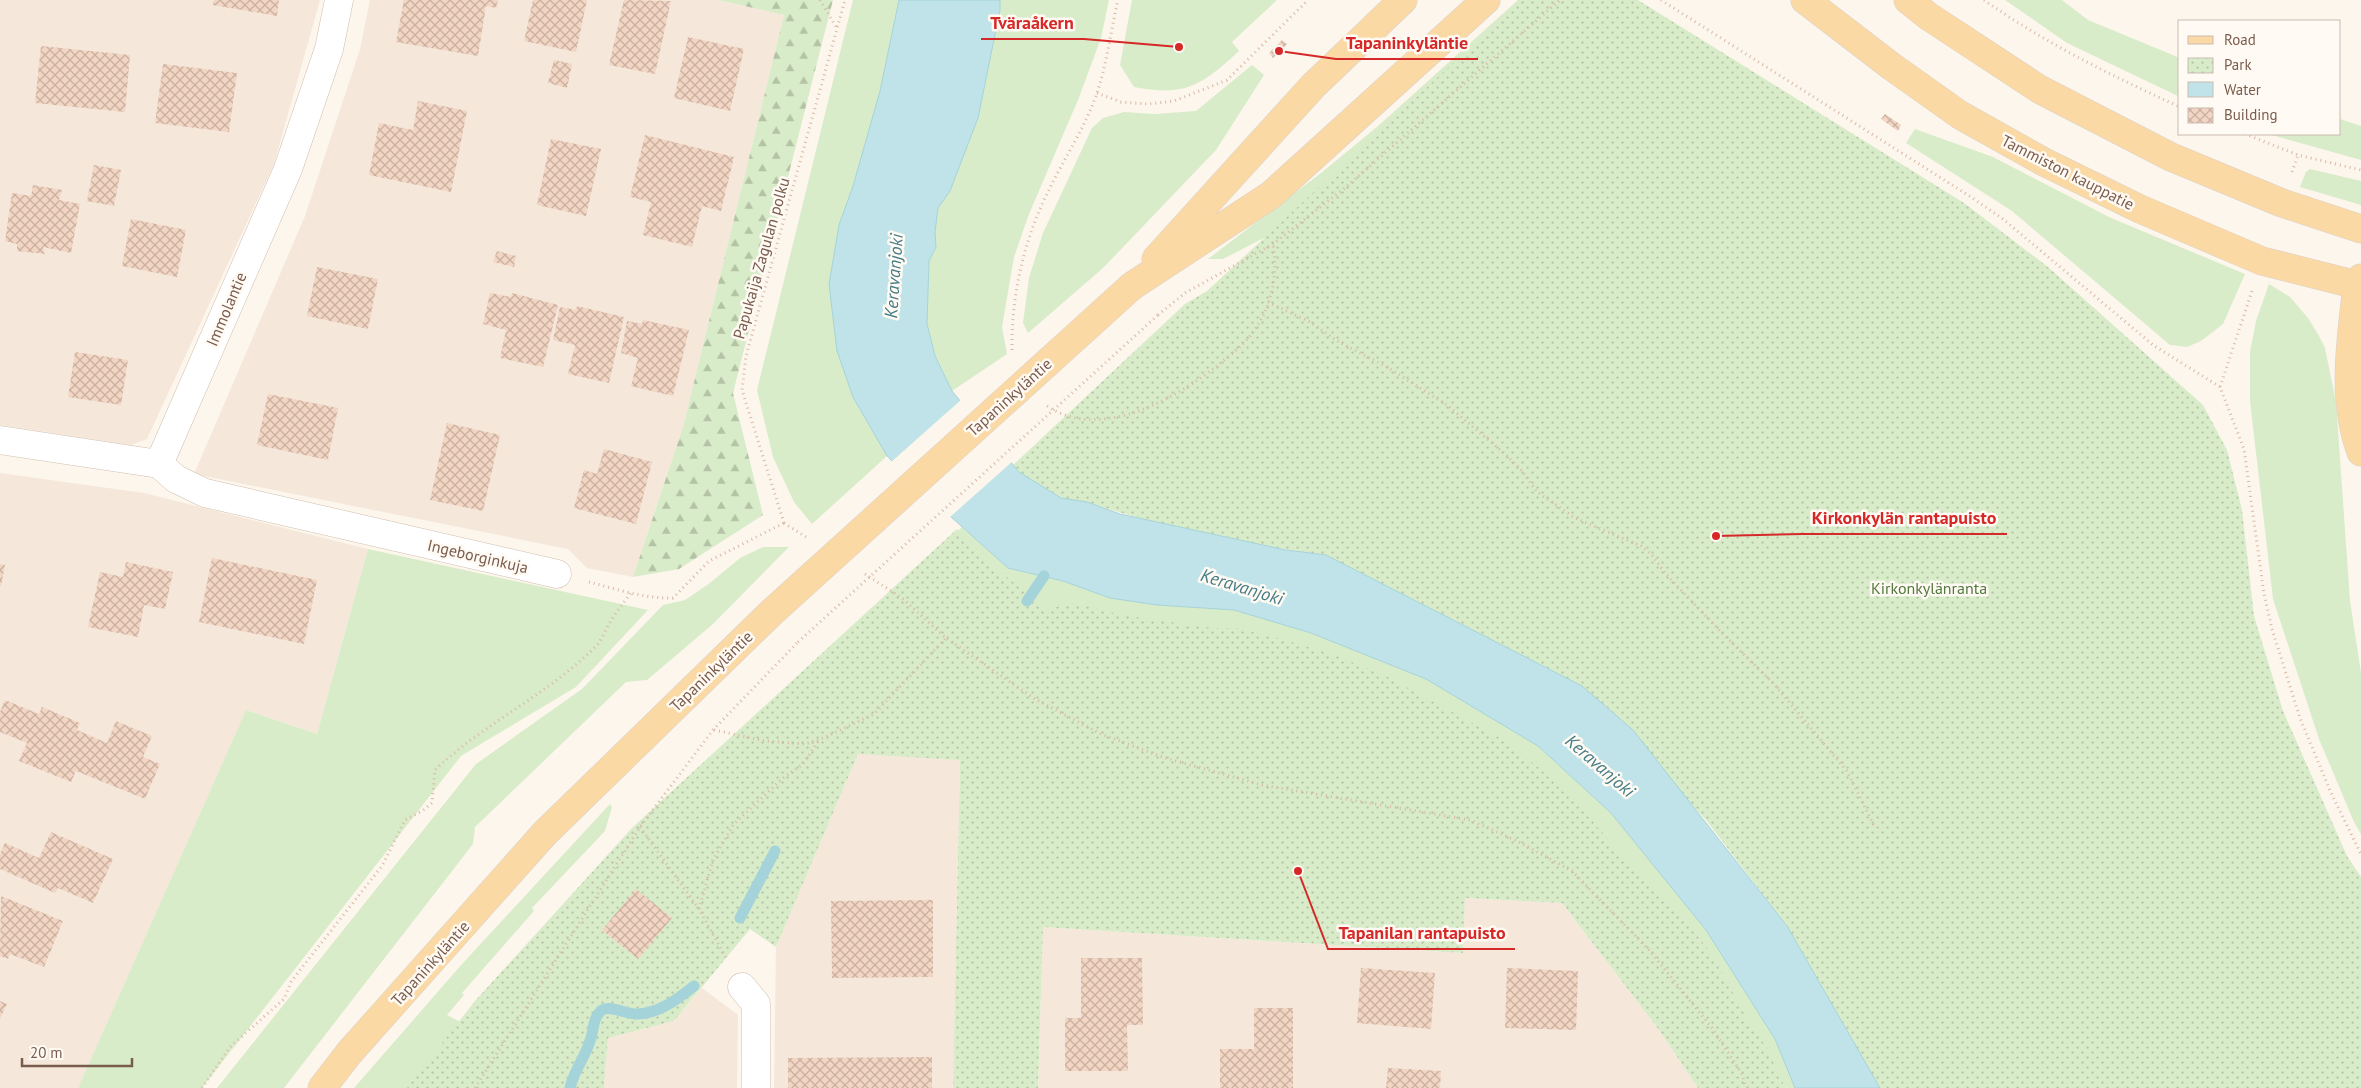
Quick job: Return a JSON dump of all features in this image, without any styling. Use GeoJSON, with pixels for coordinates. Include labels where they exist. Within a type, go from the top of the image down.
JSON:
{"type":"FeatureCollection","features":[{"type":"Feature","properties":{"kind":"main road","name":"Tapaninkyläntie"},"geometry":{"type":"LineString","coordinates":[[322,1088],[545,833],[771,613],[1132,286],[1313,86],[1403,0]]}},
{"type":"Feature","properties":{"kind":"main road","name":"Tapaninkyläntie"},"geometry":{"type":"LineString","coordinates":[[1132,286],[1271,195],[1486,0]]}},
{"type":"Feature","properties":{"kind":"main road","name":"Tammiston kauppatie"},"geometry":{"type":"LineString","coordinates":[[1805,0],[1891,66],[1960,114],[2044,162],[2140,209],[2262,261],[2360,283]]}},
{"type":"Feature","properties":{"kind":"main road"},"geometry":{"type":"LineString","coordinates":[[1908,0],[1928,16],[2038,89],[2171,157],[2282,203],[2361,229]]}},
{"type":"Feature","properties":{"kind":"main road"},"geometry":{"type":"LineString","coordinates":[[2360,283],[2348,368],[2353,431],[2361,452]]}},
{"type":"Feature","properties":{"kind":"street","name":"Immolantie"},"geometry":{"type":"LineString","coordinates":[[159,464],[288,169],[329,49],[338,0]]}},
{"type":"Feature","properties":{"kind":"street"},"geometry":{"type":"LineString","coordinates":[[0,440],[159,464]]}},
{"type":"Feature","properties":{"kind":"street","name":"Ingeborginkuja"},"geometry":{"type":"LineString","coordinates":[[159,464],[176,479],[205,493],[557,574]]}},
{"type":"Feature","properties":{"kind":"street"},"geometry":{"type":"LineString","coordinates":[[742,987],[756,1004],[756,1088]]}},
{"type":"Feature","properties":{"kind":"path"},"geometry":{"type":"LineString","coordinates":[[820,0],[838,30]]}},
{"type":"Feature","properties":{"kind":"path","name":"Papukaija Zagulan polku"},"geometry":{"type":"LineString","coordinates":[[784,523],[742,390],[746,356],[845,0]]}},
{"type":"Feature","properties":{"kind":"path"},"geometry":{"type":"LineString","coordinates":[[1071,148],[1097,93],[1118,0]]}},
{"type":"Feature","properties":{"kind":"path"},"geometry":{"type":"LineString","coordinates":[[1097,93],[1121,102],[1148,104],[1174,101],[1227,80],[1308,0]]}},
{"type":"Feature","properties":{"kind":"path"},"geometry":{"type":"LineString","coordinates":[[475,1088],[640,828],[714,730],[798,642],[1158,315],[1185,293],[1273,244],[1346,187],[1560,0]]}},
{"type":"Feature","properties":{"kind":"path"},"geometry":{"type":"LineString","coordinates":[[1662,0],[1971,196],[2003,219],[2153,345],[2220,387],[2244,449],[2264,594],[2272,629],[2300,718],[2331,793],[2361,854]]}},
{"type":"Feature","properties":{"kind":"path"},"geometry":{"type":"LineString","coordinates":[[1984,0],[2024,28],[2120,80],[2178,106]]}},
{"type":"Feature","properties":{"kind":"path"},"geometry":{"type":"LineString","coordinates":[[2248,135],[2298,155],[2361,170]]}},
{"type":"Feature","properties":{"kind":"path"},"geometry":{"type":"LineString","coordinates":[[2282,203],[2298,155]]}},
{"type":"Feature","properties":{"kind":"path"},"geometry":{"type":"LineString","coordinates":[[1166,399],[1200,379],[1242,344],[1254,331],[1272,293],[1276,264],[1273,244]]}},
{"type":"Feature","properties":{"kind":"path"},"geometry":{"type":"LineString","coordinates":[[2220,387],[2262,261]]}},
{"type":"Feature","properties":{"kind":"path"},"geometry":{"type":"LineString","coordinates":[[1268,302],[1310,322],[1336,341],[1386,367],[1447,405],[1504,452],[1522,470],[1537,492],[1575,518],[1641,546],[1715,626],[1774,683],[1847,771],[1875,828]]}},
{"type":"Feature","properties":{"kind":"path"},"geometry":{"type":"LineString","coordinates":[[557,574],[631,593],[662,599],[673,598],[709,562],[784,523],[807,538]]}},
{"type":"Feature","properties":{"kind":"path"},"geometry":{"type":"LineString","coordinates":[[863,572],[902,598],[946,638],[1036,699],[1101,734],[1162,758],[1262,785],[1470,820],[1518,841],[1572,870],[1650,951],[1712,1028],[1742,1074],[1746,1088]]}},
{"type":"Feature","properties":{"kind":"path"},"geometry":{"type":"LineString","coordinates":[[202,1088],[230,1047],[284,999],[291,982],[382,866],[405,820],[432,802],[435,770],[455,751],[492,724],[552,685],[599,642],[610,621],[631,593]]}},
{"type":"Feature","properties":{"kind":"path"},"geometry":{"type":"LineString","coordinates":[[714,730],[766,741],[804,744],[819,740],[874,714],[946,638]]}},
{"type":"Feature","properties":{"kind":"path"},"geometry":{"type":"LineString","coordinates":[[699,909],[713,860],[733,825],[783,778],[803,764],[819,740]]}},
{"type":"Feature","properties":{"kind":"path"},"geometry":{"type":"LineString","coordinates":[[640,828],[699,909],[742,987]]}},
{"type":"Feature","properties":{"kind":"shaded area"},"geometry":{"type":"Polygon","coordinates":[[[0,0],[320,0],[274,164],[147,439],[131,445],[0,425],[0,0]]]}},
{"type":"Feature","properties":{"kind":"shaded area"},"geometry":{"type":"Polygon","coordinates":[[[370,0],[717,0],[784,15],[683,427],[633,577],[587,568],[568,549],[194,474],[305,216],[360,49],[370,0]]]}},
{"type":"Feature","properties":{"kind":"shaded area"},"geometry":{"type":"Polygon","coordinates":[[[0,473],[144,493],[368,549],[317,734],[246,710],[78,1088],[0,1088],[0,473]]]}},
{"type":"Feature","properties":{"kind":"shaded area"},"geometry":{"type":"Polygon","coordinates":[[[858,754],[960,759],[953,1088],[774,1088],[776,947],[858,754]]]}},
{"type":"Feature","properties":{"kind":"shaded area"},"geometry":{"type":"Polygon","coordinates":[[[1465,898],[1562,903],[1659,1030],[1698,1088],[1038,1088],[1043,927],[1463,953],[1465,898]]]}},
{"type":"Feature","properties":{"kind":"shaded area"},"geometry":{"type":"Polygon","coordinates":[[[702,988],[738,1015],[737,1088],[604,1088],[608,1038],[674,1021],[702,988]]]}},
{"type":"Feature","properties":{"kind":"green space"},"geometry":{"type":"Polygon","coordinates":[[[718,0],[833,0],[733,393],[763,515],[679,569],[633,577],[683,427],[784,15],[718,0]]]}},
{"type":"Feature","properties":{"kind":"green space"},"geometry":{"type":"Polygon","coordinates":[[[853,0],[899,0],[880,91],[853,186],[839,225],[853,397],[887,456],[812,524],[794,502],[773,457],[757,390],[853,0]]]}},
{"type":"Feature","properties":{"kind":"green space"},"geometry":{"type":"Polygon","coordinates":[[[1000,0],[1109,0],[1101,38],[1078,100],[1029,214],[1014,257],[1002,327],[1007,354],[952,391],[935,356],[927,324],[929,261],[936,247],[935,232],[938,208],[950,191],[978,118],[1000,10],[1000,0]]]}},
{"type":"Feature","properties":{"kind":"green space"},"geometry":{"type":"Polygon","coordinates":[[[1132,0],[1277,0],[1232,42],[1239,51],[1203,80],[1192,86],[1180,89],[1152,90],[1134,87],[1120,65],[1132,0]]]}},
{"type":"Feature","properties":{"kind":"green space"},"geometry":{"type":"Polygon","coordinates":[[[1518,0],[1542,0],[1283,228],[1223,259],[1208,259],[1321,173],[1378,126],[1518,0]]]}},
{"type":"Feature","properties":{"kind":"green space","name":"Kirkonkylänranta"},"geometry":{"type":"Polygon","coordinates":[[[1521,0],[1638,0],[1964,203],[2048,267],[2203,405],[2227,450],[2242,510],[2254,616],[2283,711],[2347,856],[2361,877],[2361,1088],[1880,1088],[1787,926],[1706,820],[1582,686],[1326,555],[1206,534],[1147,520],[1086,502],[1063,498],[1035,483],[1013,465],[1185,304],[1207,291],[1521,0]]]}},
{"type":"Feature","properties":{"kind":"green space"},"geometry":{"type":"Polygon","coordinates":[[[2005,0],[2062,0],[2088,20],[2178,57],[2178,96],[2067,43],[2005,0]]]}},
{"type":"Feature","properties":{"kind":"green space"},"geometry":{"type":"Polygon","coordinates":[[[1252,65],[1264,75],[1216,150],[1103,268],[1028,333],[1023,323],[1029,278],[1043,233],[1092,128],[1103,118],[1124,112],[1155,114],[1196,111],[1252,65]]]}},
{"type":"Feature","properties":{"kind":"green space"},"geometry":{"type":"Polygon","coordinates":[[[2341,119],[2361,126],[2361,160],[2272,135],[2341,135],[2341,119]]]}},
{"type":"Feature","properties":{"kind":"green space"},"geometry":{"type":"Polygon","coordinates":[[[1915,129],[1993,157],[2111,218],[2245,274],[2223,324],[2201,341],[2187,347],[2170,345],[2012,211],[1906,143],[1915,129]]]}},
{"type":"Feature","properties":{"kind":"green space"},"geometry":{"type":"Polygon","coordinates":[[[2310,169],[2361,181],[2361,205],[2300,187],[2306,172],[2310,169]]]}},
{"type":"Feature","properties":{"kind":"green space"},"geometry":{"type":"Polygon","coordinates":[[[2269,284],[2290,297],[2308,318],[2319,336],[2325,348],[2336,402],[2350,601],[2361,673],[2361,834],[2354,822],[2319,739],[2273,599],[2250,401],[2250,352],[2256,321],[2269,284]]]}},
{"type":"Feature","properties":{"kind":"green space"},"geometry":{"type":"Polygon","coordinates":[[[962,527],[1008,568],[1063,581],[1110,598],[1157,605],[1234,610],[1311,633],[1426,679],[1538,746],[1611,813],[1706,930],[1775,1039],[1795,1088],[1758,1088],[1609,883],[899,586],[962,527]]]}},
{"type":"Feature","properties":{"kind":"green space"},"geometry":{"type":"Polygon","coordinates":[[[957,529],[998,570],[1047,609],[1075,603],[1122,615],[1212,628],[1236,628],[1278,638],[1332,654],[1384,675],[1504,740],[1543,771],[1583,810],[1612,844],[1677,910],[1711,953],[1746,1017],[1767,1048],[1785,1088],[1698,1088],[1659,1030],[1562,903],[1465,898],[1463,953],[1043,927],[1038,1088],[953,1088],[960,760],[858,754],[776,947],[750,929],[674,1021],[608,1038],[604,1088],[407,1088],[475,1001],[632,828],[957,529]]]}},
{"type":"Feature","properties":{"kind":"green space"},"geometry":{"type":"Polygon","coordinates":[[[763,547],[789,547],[713,624],[647,680],[626,682],[475,827],[473,844],[284,1088],[217,1088],[476,764],[582,689],[663,605],[685,600],[710,583],[740,558],[763,547]]]}},
{"type":"Feature","properties":{"kind":"green space"},"geometry":{"type":"Polygon","coordinates":[[[368,549],[648,610],[576,687],[461,756],[202,1088],[78,1088],[246,710],[317,734],[368,549]]]}},
{"type":"Feature","properties":{"kind":"green space"},"geometry":{"type":"Polygon","coordinates":[[[610,804],[612,807],[605,831],[532,908],[534,911],[462,993],[464,995],[447,1015],[470,1027],[463,1088],[354,1088],[462,964],[610,804]]]}},
{"type":"Feature","properties":{"kind":"water","name":"Keravanjoki"},"geometry":{"type":"Polygon","coordinates":[[[899,0],[1000,0],[1000,10],[978,118],[950,191],[938,208],[935,232],[936,247],[929,261],[927,324],[935,356],[952,391],[1019,472],[1061,498],[1087,502],[1120,514],[1286,550],[1326,555],[1582,686],[1633,730],[1787,926],[1880,1088],[1795,1088],[1775,1039],[1706,930],[1611,813],[1538,746],[1426,679],[1311,633],[1234,610],[1157,605],[1110,598],[1063,581],[1008,568],[931,499],[887,456],[853,397],[837,351],[829,284],[839,225],[853,186],[880,91],[899,0]]]}},
{"type":"Feature","properties":{"kind":"pier"},"geometry":{"type":"Polygon","coordinates":[[[962,399],[1013,461],[949,518],[890,463],[962,399]]]}},
{"type":"Feature","properties":{"kind":"building"},"geometry":{"type":"Polygon","coordinates":[[[214,0],[279,0],[277,16],[213,5],[214,0]]]}},
{"type":"Feature","properties":{"kind":"building"},"geometry":{"type":"Polygon","coordinates":[[[404,0],[498,0],[496,8],[486,6],[478,56],[396,42],[404,0]]]}},
{"type":"Feature","properties":{"kind":"building"},"geometry":{"type":"Polygon","coordinates":[[[533,0],[587,0],[576,52],[524,41],[533,0]]]}},
{"type":"Feature","properties":{"kind":"building"},"geometry":{"type":"Polygon","coordinates":[[[624,0],[671,1],[655,74],[609,65],[624,0]]]}},
{"type":"Feature","properties":{"kind":"building"},"geometry":{"type":"Polygon","coordinates":[[[688,37],[744,49],[730,111],[674,98],[688,37]]]}},
{"type":"Feature","properties":{"kind":"building"},"geometry":{"type":"Polygon","coordinates":[[[1282,40],[1287,44],[1273,58],[1269,53],[1282,40]]]}},
{"type":"Feature","properties":{"kind":"building"},"geometry":{"type":"Polygon","coordinates":[[[41,46],[130,55],[125,112],[35,103],[41,46]]]}},
{"type":"Feature","properties":{"kind":"building"},"geometry":{"type":"Polygon","coordinates":[[[554,60],[572,64],[567,88],[548,83],[554,60]]]}},
{"type":"Feature","properties":{"kind":"building"},"geometry":{"type":"Polygon","coordinates":[[[163,64],[237,73],[229,132],[155,123],[163,64]]]}},
{"type":"Feature","properties":{"kind":"building"},"geometry":{"type":"Polygon","coordinates":[[[418,101],[467,111],[451,192],[369,175],[379,123],[413,130],[418,101]]]}},
{"type":"Feature","properties":{"kind":"building"},"geometry":{"type":"Polygon","coordinates":[[[1885,114],[1901,125],[1898,131],[1881,119],[1885,114]]]}},
{"type":"Feature","properties":{"kind":"building"},"geometry":{"type":"Polygon","coordinates":[[[645,135],[734,157],[721,211],[702,206],[692,247],[643,235],[651,202],[630,197],[645,135]]]}},
{"type":"Feature","properties":{"kind":"building"},"geometry":{"type":"Polygon","coordinates":[[[551,139],[601,149],[586,216],[537,205],[551,139]]]}},
{"type":"Feature","properties":{"kind":"building"},"geometry":{"type":"Polygon","coordinates":[[[94,165],[121,170],[114,206],[87,201],[94,165]]]}},
{"type":"Feature","properties":{"kind":"building"},"geometry":{"type":"Polygon","coordinates":[[[33,185],[62,190],[59,200],[80,204],[71,253],[43,247],[45,254],[17,251],[17,244],[5,241],[12,193],[31,196],[33,185]]]}},
{"type":"Feature","properties":{"kind":"building"},"geometry":{"type":"Polygon","coordinates":[[[131,219],[186,230],[177,277],[122,266],[131,219]]]}},
{"type":"Feature","properties":{"kind":"building"},"geometry":{"type":"Polygon","coordinates":[[[497,251],[516,256],[514,267],[493,262],[497,251]]]}},
{"type":"Feature","properties":{"kind":"building"},"geometry":{"type":"Polygon","coordinates":[[[317,267],[378,279],[368,329],[307,316],[317,267]]]}},
{"type":"Feature","properties":{"kind":"building"},"geometry":{"type":"Polygon","coordinates":[[[490,293],[511,297],[512,293],[558,305],[543,367],[500,358],[506,330],[483,324],[490,293]]]}},
{"type":"Feature","properties":{"kind":"building"},"geometry":{"type":"Polygon","coordinates":[[[577,306],[624,317],[609,383],[568,374],[575,345],[553,340],[560,307],[576,310],[577,306]]]}},
{"type":"Feature","properties":{"kind":"building"},"geometry":{"type":"Polygon","coordinates":[[[643,320],[689,330],[673,396],[631,386],[638,358],[621,353],[627,321],[642,324],[643,320]]]}},
{"type":"Feature","properties":{"kind":"building"},"geometry":{"type":"Polygon","coordinates":[[[75,352],[128,360],[121,405],[68,397],[75,352]]]}},
{"type":"Feature","properties":{"kind":"building"},"geometry":{"type":"Polygon","coordinates":[[[268,394],[338,408],[328,460],[257,445],[268,394]]]}},
{"type":"Feature","properties":{"kind":"building"},"geometry":{"type":"Polygon","coordinates":[[[447,423],[500,435],[483,511],[430,500],[447,423]]]}},
{"type":"Feature","properties":{"kind":"building"},"geometry":{"type":"Polygon","coordinates":[[[604,449],[652,462],[636,524],[574,508],[584,470],[597,474],[604,449]]]}},
{"type":"Feature","properties":{"kind":"building"},"geometry":{"type":"Polygon","coordinates":[[[212,558],[317,580],[304,644],[199,622],[212,558]]]}},
{"type":"Feature","properties":{"kind":"building"},"geometry":{"type":"Polygon","coordinates":[[[126,562],[173,572],[165,609],[144,605],[138,637],[88,627],[100,572],[123,577],[126,562]]]}},
{"type":"Feature","properties":{"kind":"building"},"geometry":{"type":"Polygon","coordinates":[[[0,564],[5,565],[1,586],[0,586],[0,564]]]}},
{"type":"Feature","properties":{"kind":"building"},"geometry":{"type":"Polygon","coordinates":[[[5,700],[39,714],[42,707],[80,723],[77,730],[107,743],[116,721],[152,736],[143,757],[160,764],[145,799],[76,771],[71,782],[19,761],[27,743],[0,732],[0,712],[5,700]]]}},
{"type":"Feature","properties":{"kind":"building"},"geometry":{"type":"Polygon","coordinates":[[[51,832],[113,859],[93,903],[58,888],[55,893],[0,869],[0,854],[5,843],[39,858],[51,832]]]}},
{"type":"Feature","properties":{"kind":"building"},"geometry":{"type":"Polygon","coordinates":[[[636,889],[672,918],[638,959],[602,930],[636,889]]]}},
{"type":"Feature","properties":{"kind":"building"},"geometry":{"type":"Polygon","coordinates":[[[1,896],[63,921],[44,967],[10,954],[8,959],[0,956],[1,896]]]}},
{"type":"Feature","properties":{"kind":"building"},"geometry":{"type":"Polygon","coordinates":[[[933,900],[933,977],[832,978],[831,901],[933,900]]]}},
{"type":"Feature","properties":{"kind":"building"},"geometry":{"type":"Polygon","coordinates":[[[1081,958],[1142,958],[1143,1025],[1127,1025],[1128,1071],[1065,1071],[1065,1018],[1081,1018],[1081,958]]]}},
{"type":"Feature","properties":{"kind":"building"},"geometry":{"type":"Polygon","coordinates":[[[1361,968],[1435,973],[1431,1029],[1357,1023],[1361,968]]]}},
{"type":"Feature","properties":{"kind":"building"},"geometry":{"type":"Polygon","coordinates":[[[1507,968],[1578,971],[1576,1030],[1505,1028],[1507,968]]]}},
{"type":"Feature","properties":{"kind":"building"},"geometry":{"type":"Polygon","coordinates":[[[0,1001],[7,1004],[0,1019],[0,1001]]]}},
{"type":"Feature","properties":{"kind":"building"},"geometry":{"type":"Polygon","coordinates":[[[1254,1008],[1293,1008],[1293,1088],[1220,1088],[1220,1049],[1254,1049],[1254,1008]]]}},
{"type":"Feature","properties":{"kind":"building"},"geometry":{"type":"Polygon","coordinates":[[[932,1057],[932,1088],[788,1088],[788,1058],[932,1057]]]}},
{"type":"Feature","properties":{"kind":"building"},"geometry":{"type":"Polygon","coordinates":[[[1388,1068],[1441,1071],[1440,1088],[1386,1088],[1388,1068]]]}},
{"type":"Feature","properties":{"kind":"waterway"},"geometry":{"type":"LineString","coordinates":[[1027,601],[1044,576]]}},
{"type":"Feature","properties":{"kind":"waterway"},"geometry":{"type":"LineString","coordinates":[[740,918],[775,851]]}},
{"type":"Feature","properties":{"kind":"waterway"},"geometry":{"type":"LineString","coordinates":[[570,1088],[574,1075],[589,1045],[595,1019],[602,1010],[613,1009],[636,1014],[660,1009],[694,986]]}},
{"type":"Feature","properties":{"kind":"place","name":"Tväraåkern"},"geometry":{"type":"Point","coordinates":[1179,47]}},
{"type":"Feature","properties":{"kind":"place","name":"Tapaninkyläntie"},"geometry":{"type":"Point","coordinates":[1279,51]}},
{"type":"Feature","properties":{"kind":"place","name":"Kirkonkylän rantapuisto"},"geometry":{"type":"Point","coordinates":[1716,536]}},
{"type":"Feature","properties":{"kind":"place","name":"Tapanilan rantapuisto"},"geometry":{"type":"Point","coordinates":[1298,871]}}]}
